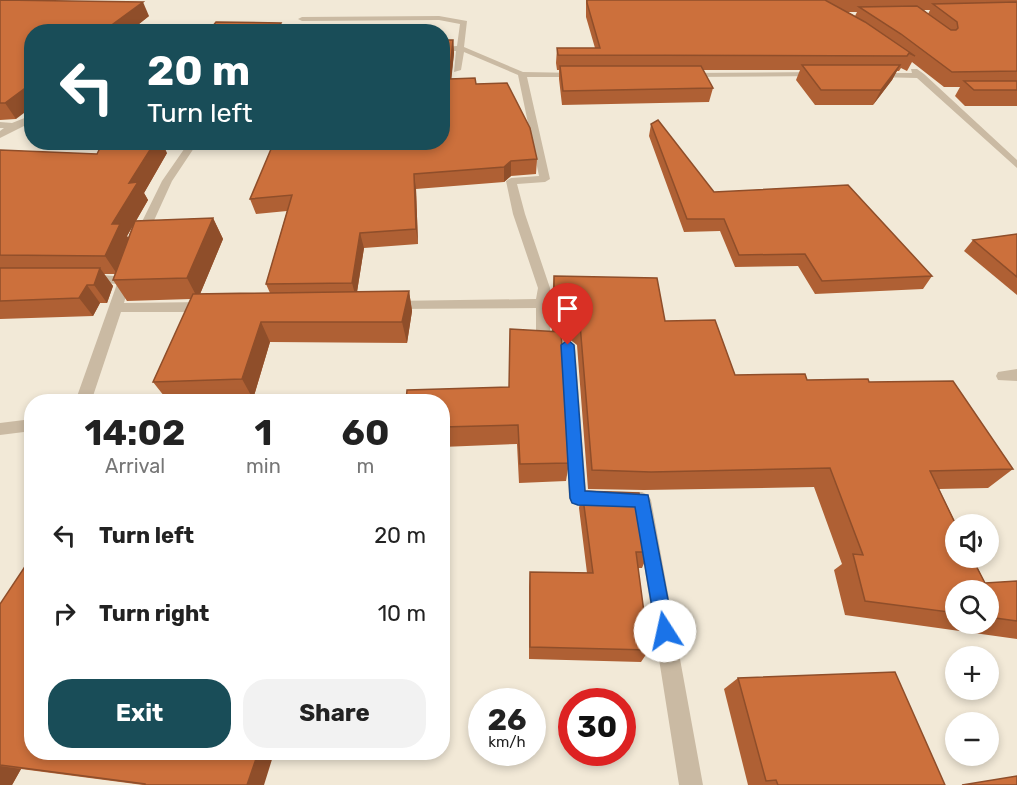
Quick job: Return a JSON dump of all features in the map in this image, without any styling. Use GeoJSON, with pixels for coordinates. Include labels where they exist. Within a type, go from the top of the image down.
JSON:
{"type":"FeatureCollection","features":[{"type":"Feature","properties":{"kind":"street"},"geometry":{"type":"LineString","coordinates":[[439,18],[440,9]]}},
{"type":"Feature","properties":{"kind":"street"},"geometry":{"type":"LineString","coordinates":[[302,19],[317,22],[439,18],[464,23],[457,70]]}},
{"type":"Feature","properties":{"kind":"street"},"geometry":{"type":"LineString","coordinates":[[450,49],[462,48],[522,74],[590,76]]}},
{"type":"Feature","properties":{"kind":"street"},"geometry":{"type":"LineString","coordinates":[[904,63],[939,92],[1017,165]]}},
{"type":"Feature","properties":{"kind":"street"},"geometry":{"type":"LineString","coordinates":[[522,74],[545,179],[511,181],[519,214],[544,288],[543,344],[568,345],[578,498],[642,500],[691,785]]}},
{"type":"Feature","properties":{"kind":"street"},"geometry":{"type":"LineString","coordinates":[[681,75],[830,74]]}},
{"type":"Feature","properties":{"kind":"street"},"geometry":{"type":"LineString","coordinates":[[861,74],[921,76]]}},
{"type":"Feature","properties":{"kind":"street"},"geometry":{"type":"LineString","coordinates":[[939,92],[951,92]]}},
{"type":"Feature","properties":{"kind":"street"},"geometry":{"type":"LineString","coordinates":[[0,135],[24,121]]}},
{"type":"Feature","properties":{"kind":"street"},"geometry":{"type":"LineString","coordinates":[[0,125],[13,126]]}},
{"type":"Feature","properties":{"kind":"street"},"geometry":{"type":"LineString","coordinates":[[136,248],[167,181],[188,150]]}},
{"type":"Feature","properties":{"kind":"street"},"geometry":{"type":"LineString","coordinates":[[72,278],[126,274],[86,394]]}},
{"type":"Feature","properties":{"kind":"street"},"geometry":{"type":"LineString","coordinates":[[376,305],[542,303]]}},
{"type":"Feature","properties":{"kind":"street"},"geometry":{"type":"LineString","coordinates":[[116,308],[223,307]]}},
{"type":"Feature","properties":{"kind":"street"},"geometry":{"type":"LineString","coordinates":[[0,429],[24,426]]}},
{"type":"Feature","properties":{"kind":"building"},"geometry":{"type":"Polygon","coordinates":[[[0,0],[143,2],[113,24],[24,24],[24,89],[5,103],[0,103],[0,0]]]}},
{"type":"Feature","properties":{"kind":"building"},"geometry":{"type":"Polygon","coordinates":[[[587,0],[825,0],[865,22],[915,56],[909,53],[907,56],[558,55],[557,48],[600,48],[587,0]]]}},
{"type":"Feature","properties":{"kind":"building"},"geometry":{"type":"Polygon","coordinates":[[[1017,2],[1017,71],[952,72],[901,34],[859,7],[917,6],[951,30],[956,30],[957,22],[933,4],[1017,2]]]}},
{"type":"Feature","properties":{"kind":"building"},"geometry":{"type":"Polygon","coordinates":[[[216,22],[281,23],[280,24],[214,24],[216,22]]]}},
{"type":"Feature","properties":{"kind":"building"},"geometry":{"type":"Polygon","coordinates":[[[450,40],[453,40],[450,69],[450,40]]]}},
{"type":"Feature","properties":{"kind":"building"},"geometry":{"type":"Polygon","coordinates":[[[802,65],[900,65],[881,90],[821,90],[802,65]]]}},
{"type":"Feature","properties":{"kind":"building"},"geometry":{"type":"Polygon","coordinates":[[[560,66],[701,66],[713,88],[563,91],[560,66]]]}},
{"type":"Feature","properties":{"kind":"building"},"geometry":{"type":"Polygon","coordinates":[[[475,78],[476,84],[507,83],[530,128],[537,159],[511,161],[504,167],[414,174],[416,229],[360,233],[352,283],[266,284],[292,195],[250,199],[271,150],[450,150],[450,79],[475,78]]]}},
{"type":"Feature","properties":{"kind":"building"},"geometry":{"type":"Polygon","coordinates":[[[964,81],[1017,81],[1017,90],[974,90],[964,81]]]}},
{"type":"Feature","properties":{"kind":"building"},"geometry":{"type":"Polygon","coordinates":[[[658,120],[714,192],[848,185],[932,276],[822,281],[805,254],[739,255],[724,219],[687,219],[651,124],[658,120]]]}},
{"type":"Feature","properties":{"kind":"building"},"geometry":{"type":"Polygon","coordinates":[[[0,150],[97,154],[99,150],[150,150],[129,183],[138,182],[112,224],[120,224],[105,256],[0,255],[0,150]]]}},
{"type":"Feature","properties":{"kind":"building"},"geometry":{"type":"Polygon","coordinates":[[[213,218],[187,278],[113,280],[135,221],[213,218]]]}},
{"type":"Feature","properties":{"kind":"building"},"geometry":{"type":"Polygon","coordinates":[[[1017,234],[1017,277],[973,240],[1017,234]]]}},
{"type":"Feature","properties":{"kind":"building"},"geometry":{"type":"Polygon","coordinates":[[[0,268],[100,268],[94,285],[87,285],[79,298],[0,301],[0,268]]]}},
{"type":"Feature","properties":{"kind":"building"},"geometry":{"type":"Polygon","coordinates":[[[554,276],[657,278],[665,321],[715,320],[735,375],[805,374],[807,380],[868,379],[869,382],[953,381],[1013,469],[930,471],[951,514],[945,514],[945,568],[977,568],[983,580],[945,580],[945,612],[865,601],[853,554],[863,555],[830,468],[651,472],[592,470],[580,324],[571,316],[554,315],[554,276]]]}},
{"type":"Feature","properties":{"kind":"building"},"geometry":{"type":"Polygon","coordinates":[[[409,291],[402,322],[261,322],[242,379],[153,382],[193,294],[409,291]]]}},
{"type":"Feature","properties":{"kind":"building"},"geometry":{"type":"Polygon","coordinates":[[[510,329],[561,332],[569,463],[520,464],[518,425],[450,427],[450,394],[407,394],[407,390],[509,387],[510,329]]]}},
{"type":"Feature","properties":{"kind":"building"},"geometry":{"type":"Polygon","coordinates":[[[582,491],[639,493],[649,552],[636,552],[649,650],[530,647],[530,572],[593,573],[582,491]]]}},
{"type":"Feature","properties":{"kind":"building"},"geometry":{"type":"Polygon","coordinates":[[[24,568],[24,760],[256,760],[247,785],[145,785],[0,765],[0,604],[24,568]]]}},
{"type":"Feature","properties":{"kind":"building"},"geometry":{"type":"Polygon","coordinates":[[[1017,581],[1017,621],[999,619],[999,582],[1017,581]]]}},
{"type":"Feature","properties":{"kind":"building"},"geometry":{"type":"Polygon","coordinates":[[[895,672],[945,785],[778,785],[776,780],[766,781],[738,678],[895,672]]]}},
{"type":"Feature","properties":{"kind":"building"},"geometry":{"type":"Polygon","coordinates":[[[1017,776],[1017,785],[962,785],[1017,776]]]}},
{"type":"Feature","properties":{"kind":"route"},"geometry":{"type":"LineString","coordinates":[[568,345],[578,498],[642,500],[665,631]]}}]}
